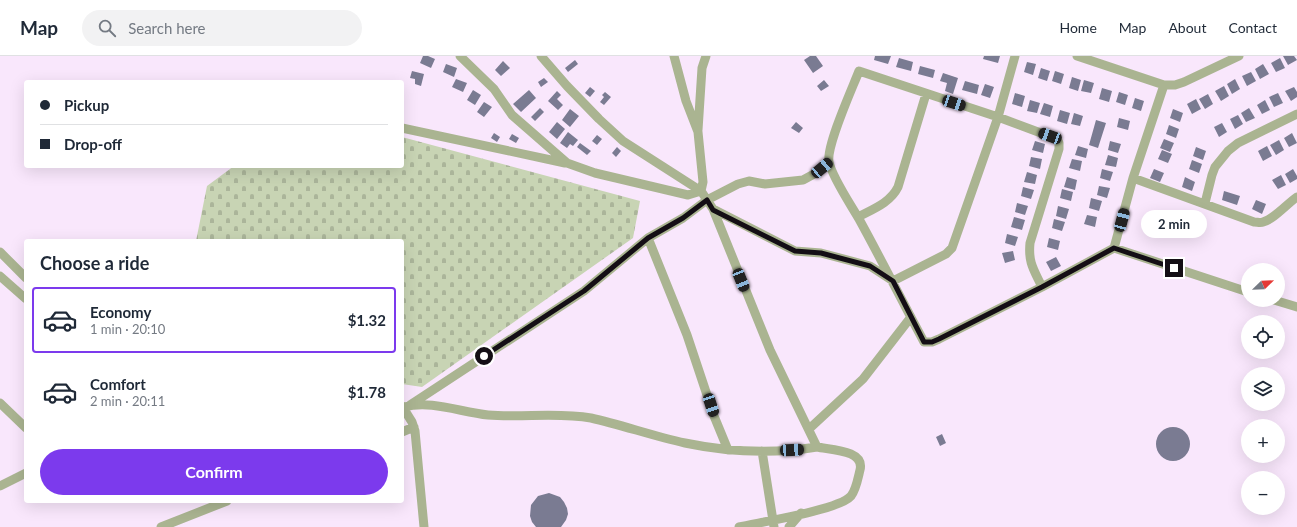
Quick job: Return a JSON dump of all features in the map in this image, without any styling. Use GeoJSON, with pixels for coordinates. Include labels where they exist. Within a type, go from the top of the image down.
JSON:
{"type":"FeatureCollection","features":[{"type":"Feature","properties":{"kind":"street"},"geometry":{"type":"LineString","coordinates":[[460,56],[494,89],[512,115],[566,163]]}},
{"type":"Feature","properties":{"kind":"street"},"geometry":{"type":"LineString","coordinates":[[541,56],[566,86],[623,141],[701,191],[713,210],[770,350],[817,447]]}},
{"type":"Feature","properties":{"kind":"street"},"geometry":{"type":"LineString","coordinates":[[674,56],[686,101],[698,132]]}},
{"type":"Feature","properties":{"kind":"street"},"geometry":{"type":"LineString","coordinates":[[701,191],[703,182],[698,132],[702,68],[706,56]]}},
{"type":"Feature","properties":{"kind":"street"},"geometry":{"type":"LineString","coordinates":[[893,281],[946,254],[952,248],[998,117],[1015,56]]}},
{"type":"Feature","properties":{"kind":"street"},"geometry":{"type":"LineString","coordinates":[[1077,56],[1095,59],[1164,85],[1175,85],[1189,80],[1239,56]]}},
{"type":"Feature","properties":{"kind":"street"},"geometry":{"type":"LineString","coordinates":[[1042,287],[1029,256],[1030,244],[1059,149],[1057,139],[998,117],[858,70],[833,140],[829,162],[832,171],[893,281],[924,342],[932,342],[1042,287],[1114,248],[1133,178],[1164,85]]}},
{"type":"Feature","properties":{"kind":"street"},"geometry":{"type":"LineString","coordinates":[[858,217],[885,202],[894,194],[898,187],[926,94]]}},
{"type":"Feature","properties":{"kind":"street"},"geometry":{"type":"LineString","coordinates":[[1205,203],[1215,167],[1228,151],[1238,144],[1297,114]]}},
{"type":"Feature","properties":{"kind":"street"},"geometry":{"type":"LineString","coordinates":[[404,128],[566,163],[596,173],[688,195],[701,191]]}},
{"type":"Feature","properties":{"kind":"street"},"geometry":{"type":"LineString","coordinates":[[405,406],[584,291],[648,238],[683,218],[707,200],[738,184],[749,181],[765,184],[803,180],[814,174],[829,162]]}},
{"type":"Feature","properties":{"kind":"street"},"geometry":{"type":"LineString","coordinates":[[1133,178],[1254,222],[1264,222],[1273,217],[1288,202],[1297,197]]}},
{"type":"Feature","properties":{"kind":"street"},"geometry":{"type":"LineString","coordinates":[[713,210],[795,251],[821,253],[870,266],[893,281]]}},
{"type":"Feature","properties":{"kind":"street"},"geometry":{"type":"LineString","coordinates":[[648,238],[687,335],[714,416],[728,450]]}},
{"type":"Feature","properties":{"kind":"street"},"geometry":{"type":"LineString","coordinates":[[1114,248],[1241,290]]}},
{"type":"Feature","properties":{"kind":"street"},"geometry":{"type":"LineString","coordinates":[[0,252],[24,276]]}},
{"type":"Feature","properties":{"kind":"street"},"geometry":{"type":"LineString","coordinates":[[0,276],[24,297]]}},
{"type":"Feature","properties":{"kind":"street"},"geometry":{"type":"LineString","coordinates":[[1285,304],[1297,308]]}},
{"type":"Feature","properties":{"kind":"street"},"geometry":{"type":"LineString","coordinates":[[809,429],[864,379],[911,317]]}},
{"type":"Feature","properties":{"kind":"street"},"geometry":{"type":"LineString","coordinates":[[0,403],[24,426]]}},
{"type":"Feature","properties":{"kind":"street"},"geometry":{"type":"LineString","coordinates":[[405,406],[414,427],[420,472],[422,518],[424,527]]}},
{"type":"Feature","properties":{"kind":"street"},"geometry":{"type":"LineString","coordinates":[[405,406],[439,406],[475,414],[506,417],[568,415],[590,418],[683,443],[728,450],[762,452],[817,447],[854,455],[860,462],[861,466],[853,492],[849,498],[834,505],[801,513],[773,523],[739,527]]}},
{"type":"Feature","properties":{"kind":"street"},"geometry":{"type":"LineString","coordinates":[[404,431],[414,427]]}},
{"type":"Feature","properties":{"kind":"street"},"geometry":{"type":"LineString","coordinates":[[762,452],[773,523]]}},
{"type":"Feature","properties":{"kind":"street"},"geometry":{"type":"LineString","coordinates":[[0,486],[24,474]]}},
{"type":"Feature","properties":{"kind":"street"},"geometry":{"type":"LineString","coordinates":[[161,527],[222,503]]}},
{"type":"Feature","properties":{"kind":"street"},"geometry":{"type":"LineString","coordinates":[[790,527],[801,513]]}},
{"type":"Feature","properties":{"kind":"green space"},"geometry":{"type":"Polygon","coordinates":[[[404,138],[640,201],[633,238],[422,387],[404,384],[404,239],[196,239],[207,186],[231,168],[404,168],[404,138]]]}},
{"type":"Feature","properties":{"kind":"building"},"geometry":{"type":"Polygon","coordinates":[[[423,56],[428,56],[435,59],[431,68],[420,63],[423,56]]]}},
{"type":"Feature","properties":{"kind":"building"},"geometry":{"type":"Polygon","coordinates":[[[810,56],[816,56],[823,66],[813,73],[804,60],[810,56]]]}},
{"type":"Feature","properties":{"kind":"building"},"geometry":{"type":"Polygon","coordinates":[[[875,56],[891,56],[888,64],[874,60],[875,56]]]}},
{"type":"Feature","properties":{"kind":"building"},"geometry":{"type":"Polygon","coordinates":[[[984,56],[1000,56],[998,63],[983,59],[984,56]]]}},
{"type":"Feature","properties":{"kind":"building"},"geometry":{"type":"Polygon","coordinates":[[[1283,56],[1294,56],[1297,60],[1288,65],[1283,56]]]}},
{"type":"Feature","properties":{"kind":"building"},"geometry":{"type":"Polygon","coordinates":[[[899,58],[913,62],[911,71],[896,67],[899,58]]]}},
{"type":"Feature","properties":{"kind":"building"},"geometry":{"type":"Polygon","coordinates":[[[1280,58],[1285,68],[1276,72],[1271,63],[1280,58]]]}},
{"type":"Feature","properties":{"kind":"building"},"geometry":{"type":"Polygon","coordinates":[[[575,60],[578,64],[568,72],[565,68],[575,60]]]}},
{"type":"Feature","properties":{"kind":"building"},"geometry":{"type":"Polygon","coordinates":[[[503,61],[510,68],[501,76],[495,70],[503,61]]]}},
{"type":"Feature","properties":{"kind":"building"},"geometry":{"type":"Polygon","coordinates":[[[1027,62],[1036,64],[1033,75],[1024,72],[1027,62]]]}},
{"type":"Feature","properties":{"kind":"building"},"geometry":{"type":"Polygon","coordinates":[[[446,64],[457,68],[454,77],[443,72],[446,64]]]}},
{"type":"Feature","properties":{"kind":"building"},"geometry":{"type":"Polygon","coordinates":[[[1263,64],[1269,74],[1260,79],[1255,69],[1263,64]]]}},
{"type":"Feature","properties":{"kind":"building"},"geometry":{"type":"Polygon","coordinates":[[[920,66],[935,70],[933,78],[918,74],[920,66]]]}},
{"type":"Feature","properties":{"kind":"building"},"geometry":{"type":"Polygon","coordinates":[[[1041,68],[1050,71],[1047,81],[1038,78],[1041,68]]]}},
{"type":"Feature","properties":{"kind":"building"},"geometry":{"type":"Polygon","coordinates":[[[412,71],[424,74],[421,86],[415,84],[415,79],[410,78],[412,71]]]}},
{"type":"Feature","properties":{"kind":"building"},"geometry":{"type":"Polygon","coordinates":[[[1055,71],[1064,74],[1061,84],[1052,81],[1055,71]]]}},
{"type":"Feature","properties":{"kind":"building"},"geometry":{"type":"Polygon","coordinates":[[[1251,72],[1256,81],[1247,86],[1242,76],[1251,72]]]}},
{"type":"Feature","properties":{"kind":"building"},"geometry":{"type":"Polygon","coordinates":[[[943,73],[958,78],[953,94],[945,91],[947,83],[940,81],[943,73]]]}},
{"type":"Feature","properties":{"kind":"building"},"geometry":{"type":"Polygon","coordinates":[[[1072,77],[1081,80],[1078,91],[1069,88],[1072,77]]]}},
{"type":"Feature","properties":{"kind":"building"},"geometry":{"type":"Polygon","coordinates":[[[544,78],[548,82],[541,87],[538,82],[544,78]]]}},
{"type":"Feature","properties":{"kind":"building"},"geometry":{"type":"Polygon","coordinates":[[[456,79],[467,83],[463,92],[452,87],[456,79]]]}},
{"type":"Feature","properties":{"kind":"building"},"geometry":{"type":"Polygon","coordinates":[[[1235,79],[1240,89],[1232,94],[1227,84],[1235,79]]]}},
{"type":"Feature","properties":{"kind":"building"},"geometry":{"type":"Polygon","coordinates":[[[824,80],[829,86],[821,91],[817,86],[824,80]]]}},
{"type":"Feature","properties":{"kind":"building"},"geometry":{"type":"Polygon","coordinates":[[[1084,80],[1094,83],[1091,93],[1081,91],[1084,80]]]}},
{"type":"Feature","properties":{"kind":"building"},"geometry":{"type":"Polygon","coordinates":[[[965,81],[979,85],[977,94],[962,90],[965,81]]]}},
{"type":"Feature","properties":{"kind":"building"},"geometry":{"type":"Polygon","coordinates":[[[985,84],[994,87],[990,98],[981,95],[985,84]]]}},
{"type":"Feature","properties":{"kind":"building"},"geometry":{"type":"Polygon","coordinates":[[[1224,86],[1229,96],[1221,101],[1215,91],[1224,86]]]}},
{"type":"Feature","properties":{"kind":"building"},"geometry":{"type":"Polygon","coordinates":[[[590,87],[595,91],[590,97],[585,93],[590,87]]]}},
{"type":"Feature","properties":{"kind":"building"},"geometry":{"type":"Polygon","coordinates":[[[1294,87],[1297,92],[1297,97],[1291,101],[1285,91],[1294,87]]]}},
{"type":"Feature","properties":{"kind":"building"},"geometry":{"type":"Polygon","coordinates":[[[1102,88],[1112,91],[1109,102],[1099,99],[1102,88]]]}},
{"type":"Feature","properties":{"kind":"building"},"geometry":{"type":"Polygon","coordinates":[[[473,90],[481,95],[475,105],[467,100],[473,90]]]}},
{"type":"Feature","properties":{"kind":"building"},"geometry":{"type":"Polygon","coordinates":[[[529,90],[536,98],[521,112],[513,104],[529,90]]]}},
{"type":"Feature","properties":{"kind":"building"},"geometry":{"type":"Polygon","coordinates":[[[557,91],[561,95],[557,99],[563,105],[558,110],[548,101],[557,91]]]}},
{"type":"Feature","properties":{"kind":"building"},"geometry":{"type":"Polygon","coordinates":[[[605,92],[611,97],[604,105],[600,102],[604,97],[602,95],[605,92]]]}},
{"type":"Feature","properties":{"kind":"building"},"geometry":{"type":"Polygon","coordinates":[[[1119,92],[1128,95],[1125,105],[1116,102],[1119,92]]]}},
{"type":"Feature","properties":{"kind":"building"},"geometry":{"type":"Polygon","coordinates":[[[1015,93],[1025,96],[1022,107],[1012,104],[1015,93]]]}},
{"type":"Feature","properties":{"kind":"building"},"geometry":{"type":"Polygon","coordinates":[[[1278,93],[1283,103],[1274,107],[1269,97],[1278,93]]]}},
{"type":"Feature","properties":{"kind":"building"},"geometry":{"type":"Polygon","coordinates":[[[1208,94],[1213,104],[1205,109],[1199,99],[1208,94]]]}},
{"type":"Feature","properties":{"kind":"building"},"geometry":{"type":"Polygon","coordinates":[[[1135,98],[1144,101],[1141,111],[1132,108],[1135,98]]]}},
{"type":"Feature","properties":{"kind":"building"},"geometry":{"type":"Polygon","coordinates":[[[1196,99],[1201,109],[1192,114],[1187,104],[1196,99]]]}},
{"type":"Feature","properties":{"kind":"building"},"geometry":{"type":"Polygon","coordinates":[[[1030,100],[1040,103],[1037,113],[1027,111],[1030,100]]]}},
{"type":"Feature","properties":{"kind":"building"},"geometry":{"type":"Polygon","coordinates":[[[1265,100],[1270,110],[1262,114],[1257,105],[1265,100]]]}},
{"type":"Feature","properties":{"kind":"building"},"geometry":{"type":"Polygon","coordinates":[[[484,102],[492,107],[484,117],[477,112],[484,102]]]}},
{"type":"Feature","properties":{"kind":"building"},"geometry":{"type":"Polygon","coordinates":[[[1044,103],[1053,106],[1050,117],[1040,114],[1044,103]]]}},
{"type":"Feature","properties":{"kind":"building"},"geometry":{"type":"Polygon","coordinates":[[[540,108],[544,112],[535,121],[531,117],[540,108]]]}},
{"type":"Feature","properties":{"kind":"building"},"geometry":{"type":"Polygon","coordinates":[[[1249,108],[1255,118],[1246,122],[1241,113],[1249,108]]]}},
{"type":"Feature","properties":{"kind":"building"},"geometry":{"type":"Polygon","coordinates":[[[570,109],[579,116],[570,127],[562,120],[570,109]]]}},
{"type":"Feature","properties":{"kind":"building"},"geometry":{"type":"Polygon","coordinates":[[[1173,109],[1183,113],[1180,122],[1170,118],[1173,109]]]}},
{"type":"Feature","properties":{"kind":"building"},"geometry":{"type":"Polygon","coordinates":[[[1060,110],[1070,113],[1067,124],[1057,121],[1060,110]]]}},
{"type":"Feature","properties":{"kind":"building"},"geometry":{"type":"Polygon","coordinates":[[[1074,113],[1083,116],[1080,126],[1071,124],[1074,113]]]}},
{"type":"Feature","properties":{"kind":"building"},"geometry":{"type":"Polygon","coordinates":[[[1238,115],[1243,124],[1235,129],[1230,119],[1238,115]]]}},
{"type":"Feature","properties":{"kind":"building"},"geometry":{"type":"Polygon","coordinates":[[[1119,118],[1130,121],[1128,130],[1117,127],[1119,118]]]}},
{"type":"Feature","properties":{"kind":"building"},"geometry":{"type":"Polygon","coordinates":[[[1096,120],[1106,123],[1098,148],[1089,145],[1096,120]]]}},
{"type":"Feature","properties":{"kind":"building"},"geometry":{"type":"Polygon","coordinates":[[[557,122],[565,129],[557,139],[549,132],[557,122]]]}},
{"type":"Feature","properties":{"kind":"building"},"geometry":{"type":"Polygon","coordinates":[[[796,122],[803,128],[799,133],[791,128],[796,122]]]}},
{"type":"Feature","properties":{"kind":"building"},"geometry":{"type":"Polygon","coordinates":[[[1222,123],[1227,132],[1219,137],[1214,127],[1222,123]]]}},
{"type":"Feature","properties":{"kind":"building"},"geometry":{"type":"Polygon","coordinates":[[[1169,125],[1179,129],[1176,138],[1166,134],[1169,125]]]}},
{"type":"Feature","properties":{"kind":"building"},"geometry":{"type":"Polygon","coordinates":[[[568,132],[578,140],[573,146],[570,144],[567,148],[560,143],[568,132]]]}},
{"type":"Feature","properties":{"kind":"building"},"geometry":{"type":"Polygon","coordinates":[[[494,133],[500,137],[497,142],[491,138],[494,133]]]}},
{"type":"Feature","properties":{"kind":"building"},"geometry":{"type":"Polygon","coordinates":[[[1292,133],[1297,143],[1289,147],[1284,138],[1292,133]]]}},
{"type":"Feature","properties":{"kind":"building"},"geometry":{"type":"Polygon","coordinates":[[[512,134],[519,138],[516,143],[509,139],[512,134]]]}},
{"type":"Feature","properties":{"kind":"building"},"geometry":{"type":"Polygon","coordinates":[[[597,135],[602,139],[597,145],[592,141],[597,135]]]}},
{"type":"Feature","properties":{"kind":"building"},"geometry":{"type":"Polygon","coordinates":[[[1164,139],[1174,143],[1170,152],[1160,148],[1164,139]]]}},
{"type":"Feature","properties":{"kind":"building"},"geometry":{"type":"Polygon","coordinates":[[[1279,140],[1284,150],[1276,155],[1270,145],[1279,140]]]}},
{"type":"Feature","properties":{"kind":"building"},"geometry":{"type":"Polygon","coordinates":[[[1035,141],[1045,144],[1043,153],[1032,150],[1035,141]]]}},
{"type":"Feature","properties":{"kind":"building"},"geometry":{"type":"Polygon","coordinates":[[[1110,141],[1121,144],[1118,153],[1108,150],[1110,141]]]}},
{"type":"Feature","properties":{"kind":"building"},"geometry":{"type":"Polygon","coordinates":[[[580,143],[591,151],[587,155],[577,147],[580,143]]]}},
{"type":"Feature","properties":{"kind":"building"},"geometry":{"type":"Polygon","coordinates":[[[1078,146],[1088,149],[1086,158],[1075,155],[1078,146]]]}},
{"type":"Feature","properties":{"kind":"building"},"geometry":{"type":"Polygon","coordinates":[[[1267,146],[1272,156],[1263,161],[1258,151],[1267,146]]]}},
{"type":"Feature","properties":{"kind":"building"},"geometry":{"type":"Polygon","coordinates":[[[617,147],[621,151],[616,157],[612,153],[617,147]]]}},
{"type":"Feature","properties":{"kind":"building"},"geometry":{"type":"Polygon","coordinates":[[[1196,147],[1206,151],[1203,160],[1193,156],[1196,147]]]}},
{"type":"Feature","properties":{"kind":"building"},"geometry":{"type":"Polygon","coordinates":[[[1162,150],[1172,154],[1168,163],[1158,159],[1162,150]]]}},
{"type":"Feature","properties":{"kind":"building"},"geometry":{"type":"Polygon","coordinates":[[[1108,155],[1118,158],[1116,167],[1105,165],[1108,155]]]}},
{"type":"Feature","properties":{"kind":"building"},"geometry":{"type":"Polygon","coordinates":[[[1031,157],[1042,159],[1040,169],[1029,166],[1031,157]]]}},
{"type":"Feature","properties":{"kind":"building"},"geometry":{"type":"Polygon","coordinates":[[[1072,159],[1082,161],[1080,171],[1069,168],[1072,159]]]}},
{"type":"Feature","properties":{"kind":"building"},"geometry":{"type":"Polygon","coordinates":[[[1192,160],[1202,164],[1199,173],[1189,169],[1192,160]]]}},
{"type":"Feature","properties":{"kind":"building"},"geometry":{"type":"Polygon","coordinates":[[[1102,169],[1113,172],[1110,181],[1100,178],[1102,169]]]}},
{"type":"Feature","properties":{"kind":"building"},"geometry":{"type":"Polygon","coordinates":[[[1154,169],[1164,173],[1160,182],[1150,178],[1154,169]]]}},
{"type":"Feature","properties":{"kind":"building"},"geometry":{"type":"Polygon","coordinates":[[[1293,169],[1297,179],[1290,183],[1285,174],[1293,169]]]}},
{"type":"Feature","properties":{"kind":"building"},"geometry":{"type":"Polygon","coordinates":[[[1027,172],[1037,175],[1035,184],[1024,182],[1027,172]]]}},
{"type":"Feature","properties":{"kind":"building"},"geometry":{"type":"Polygon","coordinates":[[[1281,175],[1286,185],[1278,189],[1272,180],[1281,175]]]}},
{"type":"Feature","properties":{"kind":"building"},"geometry":{"type":"Polygon","coordinates":[[[1067,177],[1077,180],[1075,190],[1064,187],[1067,177]]]}},
{"type":"Feature","properties":{"kind":"building"},"geometry":{"type":"Polygon","coordinates":[[[1185,177],[1195,182],[1192,191],[1182,187],[1185,177]]]}},
{"type":"Feature","properties":{"kind":"building"},"geometry":{"type":"Polygon","coordinates":[[[1099,186],[1110,188],[1107,198],[1097,195],[1099,186]]]}},
{"type":"Feature","properties":{"kind":"building"},"geometry":{"type":"Polygon","coordinates":[[[1023,187],[1034,190],[1031,199],[1021,196],[1023,187]]]}},
{"type":"Feature","properties":{"kind":"building"},"geometry":{"type":"Polygon","coordinates":[[[1062,189],[1073,192],[1071,201],[1060,198],[1062,189]]]}},
{"type":"Feature","properties":{"kind":"building"},"geometry":{"type":"Polygon","coordinates":[[[1224,191],[1240,196],[1237,205],[1222,200],[1224,191]]]}},
{"type":"Feature","properties":{"kind":"building"},"geometry":{"type":"Polygon","coordinates":[[[1091,198],[1102,201],[1099,211],[1089,208],[1091,198]]]}},
{"type":"Feature","properties":{"kind":"building"},"geometry":{"type":"Polygon","coordinates":[[[1256,200],[1266,204],[1262,214],[1252,209],[1256,200]]]}},
{"type":"Feature","properties":{"kind":"building"},"geometry":{"type":"Polygon","coordinates":[[[1017,203],[1028,206],[1025,215],[1015,212],[1017,203]]]}},
{"type":"Feature","properties":{"kind":"building"},"geometry":{"type":"Polygon","coordinates":[[[1058,206],[1069,209],[1066,219],[1056,216],[1058,206]]]}},
{"type":"Feature","properties":{"kind":"building"},"geometry":{"type":"Polygon","coordinates":[[[1087,215],[1097,217],[1095,227],[1084,224],[1087,215]]]}},
{"type":"Feature","properties":{"kind":"building"},"geometry":{"type":"Polygon","coordinates":[[[1014,217],[1025,220],[1022,230],[1011,227],[1014,217]]]}},
{"type":"Feature","properties":{"kind":"building"},"geometry":{"type":"Polygon","coordinates":[[[1054,219],[1065,222],[1062,231],[1052,228],[1054,219]]]}},
{"type":"Feature","properties":{"kind":"building"},"geometry":{"type":"Polygon","coordinates":[[[1007,234],[1018,237],[1015,246],[1005,243],[1007,234]]]}},
{"type":"Feature","properties":{"kind":"building"},"geometry":{"type":"Polygon","coordinates":[[[1049,238],[1060,241],[1058,250],[1047,247],[1049,238]]]}},
{"type":"Feature","properties":{"kind":"building"},"geometry":{"type":"Polygon","coordinates":[[[1013,251],[1015,260],[1005,263],[1002,253],[1013,251]]]}},
{"type":"Feature","properties":{"kind":"building"},"geometry":{"type":"Polygon","coordinates":[[[1056,257],[1061,266],[1051,271],[1046,262],[1056,257]]]}},
{"type":"Feature","properties":{"kind":"building"},"geometry":{"type":"Polygon","coordinates":[[[1176,427],[1185,432],[1189,437],[1189,451],[1185,456],[1180,460],[1170,461],[1166,460],[1157,451],[1156,441],[1157,437],[1166,428],[1176,427]]]}},
{"type":"Feature","properties":{"kind":"building"},"geometry":{"type":"Polygon","coordinates":[[[942,434],[946,443],[940,446],[936,437],[942,434]]]}},
{"type":"Feature","properties":{"kind":"building"},"geometry":{"type":"Polygon","coordinates":[[[549,493],[560,497],[564,502],[568,514],[566,520],[561,527],[536,527],[530,516],[531,505],[538,496],[549,493]]]}},
{"type":"Feature","properties":{"kind":"route"},"geometry":{"type":"LineString","coordinates":[[484,356],[584,291],[648,238],[683,218],[707,200],[713,210],[795,251],[821,253],[870,266],[893,281],[924,342],[932,342],[939,339],[1042,287],[1114,248],[1174,268]]}}]}
